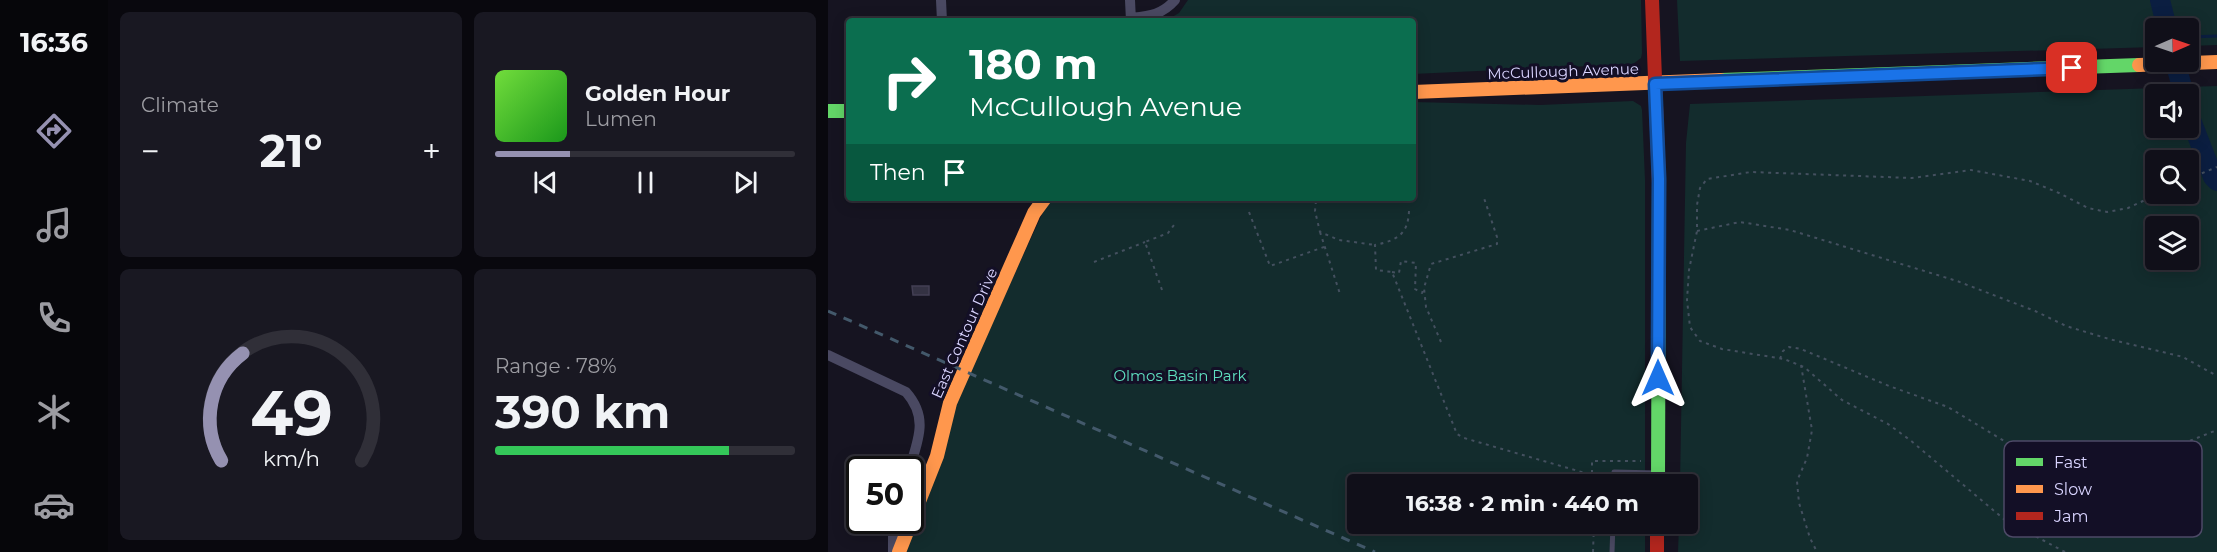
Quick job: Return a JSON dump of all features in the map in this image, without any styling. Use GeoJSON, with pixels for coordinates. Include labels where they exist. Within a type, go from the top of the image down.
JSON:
{"type":"FeatureCollection","features":[{"type":"Feature","properties":{"kind":"main road"},"geometry":{"type":"LineString","coordinates":[[1652,0],[1659,179],[1658,474]]}},
{"type":"Feature","properties":{"kind":"main road","name":"McCullough Avenue"},"geometry":{"type":"LineString","coordinates":[[1416,92],[2213,62]]}},
{"type":"Feature","properties":{"kind":"main road"},"geometry":{"type":"LineString","coordinates":[[828,111],[846,111]]}},
{"type":"Feature","properties":{"kind":"main road","name":"East Contour Drive"},"geometry":{"type":"LineString","coordinates":[[899,552],[937,456],[950,403],[962,373],[1034,213],[1043,201]]}},
{"type":"Feature","properties":{"kind":"main road"},"geometry":{"type":"LineString","coordinates":[[1657,534],[1657,552]]}},
{"type":"Feature","properties":{"kind":"street"},"geometry":{"type":"LineString","coordinates":[[941,0],[942,18]]}},
{"type":"Feature","properties":{"kind":"street"},"geometry":{"type":"LineString","coordinates":[[1130,0],[1131,18]]}},
{"type":"Feature","properties":{"kind":"street"},"geometry":{"type":"LineString","coordinates":[[1141,18],[1164,11],[1175,0]]}},
{"type":"Feature","properties":{"kind":"street"},"geometry":{"type":"LineString","coordinates":[[828,355],[906,392],[915,402],[920,419],[920,437],[914,456]]}},
{"type":"Feature","properties":{"kind":"street"},"geometry":{"type":"LineString","coordinates":[[893,534],[893,552]]}},
{"type":"Feature","properties":{"kind":"lane"},"geometry":{"type":"LineString","coordinates":[[1612,552],[1613,534]]}},
{"type":"Feature","properties":{"kind":"path"},"geometry":{"type":"LineString","coordinates":[[2199,174],[2217,167]]}},
{"type":"Feature","properties":{"kind":"path"},"geometry":{"type":"LineString","coordinates":[[2004,519],[1910,440],[1887,424],[1842,400],[1801,366],[1780,359],[1722,349],[1700,341],[1690,327],[1688,290],[1689,270],[1697,231],[1697,205],[1700,188],[1707,179],[1750,172],[1912,178],[1971,170],[2030,181],[2088,208],[2107,212],[2128,208],[2145,200]]}},
{"type":"Feature","properties":{"kind":"path"},"geometry":{"type":"LineString","coordinates":[[1375,245],[1376,270],[1399,273],[1401,261],[1416,263],[1415,289],[1422,293],[1431,264],[1497,244],[1497,237],[1483,195]]}},
{"type":"Feature","properties":{"kind":"path"},"geometry":{"type":"LineString","coordinates":[[1316,201],[1315,211],[1320,232],[1340,294]]}},
{"type":"Feature","properties":{"kind":"path"},"geometry":{"type":"LineString","coordinates":[[1320,232],[1339,240],[1375,245],[1389,242],[1402,235],[1408,222],[1409,211]]}},
{"type":"Feature","properties":{"kind":"path"},"geometry":{"type":"LineString","coordinates":[[1249,212],[1270,266],[1324,247]]}},
{"type":"Feature","properties":{"kind":"path"},"geometry":{"type":"LineString","coordinates":[[1697,231],[1740,222],[1790,230],[1957,281],[2035,310],[2066,326],[2183,357],[2217,376]]}},
{"type":"Feature","properties":{"kind":"path"},"geometry":{"type":"LineString","coordinates":[[1094,262],[1168,233],[1174,225]]}},
{"type":"Feature","properties":{"kind":"path"},"geometry":{"type":"LineString","coordinates":[[1145,242],[1162,290]]}},
{"type":"Feature","properties":{"kind":"path"},"geometry":{"type":"LineString","coordinates":[[1392,272],[1457,434],[1589,474]]}},
{"type":"Feature","properties":{"kind":"path"},"geometry":{"type":"LineString","coordinates":[[1424,288],[1426,307],[1441,342]]}},
{"type":"Feature","properties":{"kind":"path"},"geometry":{"type":"LineString","coordinates":[[1780,359],[1783,351],[1789,347],[1801,349],[1889,386],[1948,406],[2004,441]]}},
{"type":"Feature","properties":{"kind":"path"},"geometry":{"type":"LineString","coordinates":[[1801,366],[1812,430],[1807,458],[1797,481],[1799,503],[1817,552]]}},
{"type":"Feature","properties":{"kind":"path"},"geometry":{"type":"LineString","coordinates":[[2188,441],[2217,430]]}},
{"type":"Feature","properties":{"kind":"path"},"geometry":{"type":"LineString","coordinates":[[1592,474],[1592,461],[1641,461]]}},
{"type":"Feature","properties":{"kind":"path"},"geometry":{"type":"LineString","coordinates":[[1593,552],[1594,534]]}},
{"type":"Feature","properties":{"kind":"path"},"geometry":{"type":"LineString","coordinates":[[2036,537],[2062,551]]}},
{"type":"Feature","properties":{"kind":"green space"},"geometry":{"type":"Polygon","coordinates":[[[1188,0],[1641,0],[1642,53],[1641,58],[1633,64],[1416,74],[1416,18],[1170,18],[1179,13],[1188,0]]]}},
{"type":"Feature","properties":{"kind":"green space"},"geometry":{"type":"Polygon","coordinates":[[[1677,0],[2217,0],[2217,45],[2199,46],[2199,18],[2145,18],[2145,47],[1680,61],[1677,0]]]}},
{"type":"Feature","properties":{"kind":"green space"},"geometry":{"type":"Polygon","coordinates":[[[2217,86],[2217,552],[1678,552],[1679,534],[1698,534],[1698,474],[1680,474],[1686,143],[1690,104],[2145,88],[2145,138],[2199,138],[2199,87],[2217,86]]]}},
{"type":"Feature","properties":{"kind":"green space","name":"Olmos Basin Park"},"geometry":{"type":"Polygon","coordinates":[[[1633,101],[1641,106],[1645,180],[1645,474],[1347,474],[1347,534],[1645,534],[1645,552],[906,552],[912,534],[924,534],[924,496],[953,407],[1050,201],[1416,201],[1416,102],[1540,105],[1633,101]]]}},
{"type":"Feature","properties":{"kind":"building"},"geometry":{"type":"Polygon","coordinates":[[[912,286],[929,286],[929,295],[913,295],[912,286]]]}},
{"type":"Feature","properties":{"kind":"waterway"},"geometry":{"type":"LineString","coordinates":[[2160,0],[2164,18]]}},
{"type":"Feature","properties":{"kind":"waterway"},"geometry":{"type":"LineString","coordinates":[[2199,37],[2217,36]]}},
{"type":"Feature","properties":{"kind":"waterway"},"geometry":{"type":"LineString","coordinates":[[2178,72],[2181,84]]}},
{"type":"Feature","properties":{"kind":"waterway"},"geometry":{"type":"LineString","coordinates":[[2198,138],[2213,177],[2217,181]]}},
{"type":"Feature","properties":{"kind":"railway"},"geometry":{"type":"LineString","coordinates":[[828,311],[1375,552]]}},
{"type":"Feature","properties":{"kind":"traffic: fast"},"geometry":{"type":"LineString","coordinates":[[1721,80],[2139,65]]}},
{"type":"Feature","properties":{"kind":"traffic: fast"},"geometry":{"type":"LineString","coordinates":[[828,111],[846,111]]}},
{"type":"Feature","properties":{"kind":"traffic: fast"},"geometry":{"type":"LineString","coordinates":[[1658,474],[1659,184]]}},
{"type":"Feature","properties":{"kind":"traffic: slow"},"geometry":{"type":"LineString","coordinates":[[2139,65],[2217,62]]}},
{"type":"Feature","properties":{"kind":"traffic: slow"},"geometry":{"type":"LineString","coordinates":[[1416,92],[1721,80]]}},
{"type":"Feature","properties":{"kind":"traffic: slow"},"geometry":{"type":"LineString","coordinates":[[899,552],[937,456],[950,403],[1034,213],[1043,201]]}},
{"type":"Feature","properties":{"kind":"traffic: jam"},"geometry":{"type":"LineString","coordinates":[[1652,0],[1659,184]]}},
{"type":"Feature","properties":{"kind":"traffic: jam"},"geometry":{"type":"LineString","coordinates":[[1657,534],[1657,552]]}},
{"type":"Feature","properties":{"kind":"route"},"geometry":{"type":"LineString","coordinates":[[1658,378],[1659,179],[1655,84],[2072,68]]}}]}
